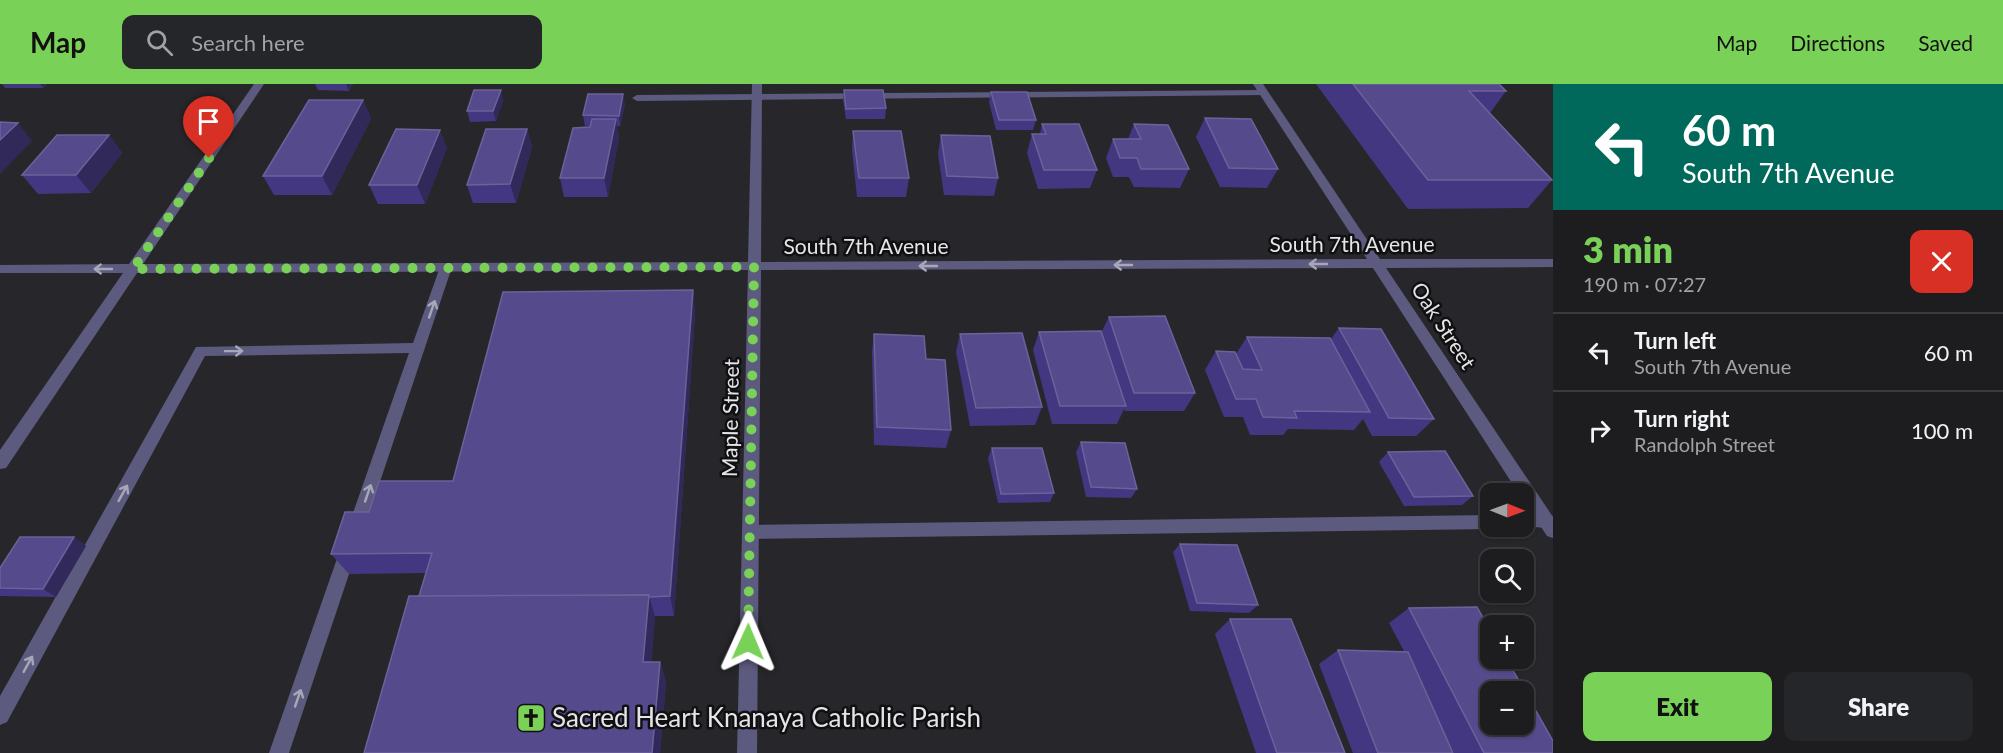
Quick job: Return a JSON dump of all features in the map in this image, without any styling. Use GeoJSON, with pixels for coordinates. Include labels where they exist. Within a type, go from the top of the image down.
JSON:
{"type":"FeatureCollection","features":[{"type":"Feature","properties":{"kind":"street"},"geometry":{"type":"LineString","coordinates":[[0,463],[260,84]]}},
{"type":"Feature","properties":{"kind":"street"},"geometry":{"type":"LineString","coordinates":[[637,98],[757,90],[1261,88]]}},
{"type":"Feature","properties":{"kind":"street","name":"Oak Street"},"geometry":{"type":"LineString","coordinates":[[1261,88],[1550,526]]}},
{"type":"Feature","properties":{"kind":"street","name":"Maple Street"},"geometry":{"type":"LineString","coordinates":[[747,753],[757,90]]}},
{"type":"Feature","properties":{"kind":"street","name":"South 7th Avenue"},"geometry":{"type":"LineString","coordinates":[[0,269],[1553,263]]}},
{"type":"Feature","properties":{"kind":"street"},"geometry":{"type":"LineString","coordinates":[[279,753],[446,267]]}},
{"type":"Feature","properties":{"kind":"street"},"geometry":{"type":"LineString","coordinates":[[0,715],[201,351],[418,348]]}},
{"type":"Feature","properties":{"kind":"street"},"geometry":{"type":"LineString","coordinates":[[750,532],[1480,522]]}},
{"type":"Feature","properties":{"kind":"street"},"geometry":{"type":"LineString","coordinates":[[1534,523],[1550,526]]}},
{"type":"Feature","properties":{"kind":"building"},"geometry":{"type":"Polygon","coordinates":[[[1353,84],[1499,84],[1506,91],[1469,91],[1552,180],[1428,180],[1353,84]]]}},
{"type":"Feature","properties":{"kind":"building"},"geometry":{"type":"Polygon","coordinates":[[[474,90],[501,90],[493,111],[467,111],[474,90]]]}},
{"type":"Feature","properties":{"kind":"building"},"geometry":{"type":"Polygon","coordinates":[[[844,90],[883,90],[886,108],[846,109],[844,90]]]}},
{"type":"Feature","properties":{"kind":"building"},"geometry":{"type":"Polygon","coordinates":[[[991,92],[1027,92],[1036,120],[999,120],[991,92]]]}},
{"type":"Feature","properties":{"kind":"building"},"geometry":{"type":"Polygon","coordinates":[[[588,94],[623,94],[619,116],[583,115],[588,94]]]}},
{"type":"Feature","properties":{"kind":"building"},"geometry":{"type":"Polygon","coordinates":[[[309,100],[363,100],[322,176],[263,176],[309,100]]]}},
{"type":"Feature","properties":{"kind":"building"},"geometry":{"type":"Polygon","coordinates":[[[1205,118],[1251,119],[1278,169],[1229,168],[1205,118]]]}},
{"type":"Feature","properties":{"kind":"building"},"geometry":{"type":"Polygon","coordinates":[[[592,119],[616,119],[604,178],[560,178],[573,128],[590,127],[592,119]]]}},
{"type":"Feature","properties":{"kind":"building"},"geometry":{"type":"Polygon","coordinates":[[[0,122],[18,123],[0,140],[0,122]]]}},
{"type":"Feature","properties":{"kind":"building"},"geometry":{"type":"Polygon","coordinates":[[[1042,124],[1079,124],[1097,170],[1044,170],[1032,134],[1046,134],[1042,124]]]}},
{"type":"Feature","properties":{"kind":"building"},"geometry":{"type":"Polygon","coordinates":[[[1134,124],[1168,125],[1189,169],[1141,169],[1137,158],[1120,158],[1113,139],[1141,139],[1134,124]]]}},
{"type":"Feature","properties":{"kind":"building"},"geometry":{"type":"Polygon","coordinates":[[[396,129],[440,130],[417,185],[369,185],[396,129]]]}},
{"type":"Feature","properties":{"kind":"building"},"geometry":{"type":"Polygon","coordinates":[[[486,129],[527,129],[510,184],[467,185],[486,129]]]}},
{"type":"Feature","properties":{"kind":"building"},"geometry":{"type":"Polygon","coordinates":[[[853,131],[901,131],[909,178],[859,178],[853,131]]]}},
{"type":"Feature","properties":{"kind":"building"},"geometry":{"type":"Polygon","coordinates":[[[57,135],[109,135],[76,175],[22,175],[57,135]]]}},
{"type":"Feature","properties":{"kind":"building"},"geometry":{"type":"Polygon","coordinates":[[[941,135],[990,136],[998,178],[947,176],[941,135]]]}},
{"type":"Feature","properties":{"kind":"building"},"geometry":{"type":"Polygon","coordinates":[[[693,290],[670,596],[419,596],[432,553],[331,554],[345,512],[369,512],[379,481],[453,481],[503,292],[693,290]]]}},
{"type":"Feature","properties":{"kind":"building"},"geometry":{"type":"Polygon","coordinates":[[[1165,316],[1195,393],[1134,393],[1109,317],[1165,316]]]}},
{"type":"Feature","properties":{"kind":"building"},"geometry":{"type":"Polygon","coordinates":[[[1339,328],[1381,329],[1434,419],[1389,418],[1339,328]]]}},
{"type":"Feature","properties":{"kind":"building"},"geometry":{"type":"Polygon","coordinates":[[[1101,331],[1126,406],[1060,406],[1039,332],[1101,331]]]}},
{"type":"Feature","properties":{"kind":"building"},"geometry":{"type":"Polygon","coordinates":[[[1022,333],[1042,407],[976,408],[960,334],[1022,333]]]}},
{"type":"Feature","properties":{"kind":"building"},"geometry":{"type":"Polygon","coordinates":[[[874,334],[924,336],[926,359],[945,360],[951,430],[877,427],[874,334]]]}},
{"type":"Feature","properties":{"kind":"building"},"geometry":{"type":"Polygon","coordinates":[[[1247,337],[1330,338],[1370,412],[1294,411],[1297,418],[1263,417],[1256,399],[1236,399],[1216,351],[1235,352],[1243,369],[1262,370],[1247,337]]]}},
{"type":"Feature","properties":{"kind":"building"},"geometry":{"type":"Polygon","coordinates":[[[1081,442],[1125,443],[1137,489],[1091,487],[1081,442]]]}},
{"type":"Feature","properties":{"kind":"building"},"geometry":{"type":"Polygon","coordinates":[[[992,448],[1042,448],[1054,493],[1001,494],[992,448]]]}},
{"type":"Feature","properties":{"kind":"building"},"geometry":{"type":"Polygon","coordinates":[[[1445,451],[1473,496],[1414,497],[1388,452],[1445,451]]]}},
{"type":"Feature","properties":{"kind":"building"},"geometry":{"type":"Polygon","coordinates":[[[20,537],[74,537],[43,589],[0,588],[0,568],[20,537]]]}},
{"type":"Feature","properties":{"kind":"building"},"geometry":{"type":"Polygon","coordinates":[[[1180,544],[1237,545],[1258,605],[1197,603],[1180,544]]]}},
{"type":"Feature","properties":{"kind":"building","name":"Sacred Heart Knanaya Catholic Parish"},"geometry":{"type":"Polygon","coordinates":[[[649,595],[643,662],[660,662],[652,753],[364,753],[409,596],[649,595]]]}},
{"type":"Feature","properties":{"kind":"building"},"geometry":{"type":"Polygon","coordinates":[[[1477,607],[1481,615],[1480,669],[1512,669],[1519,681],[1480,681],[1480,735],[1534,735],[1534,707],[1553,741],[1553,753],[1484,753],[1409,608],[1477,607]]]}},
{"type":"Feature","properties":{"kind":"building"},"geometry":{"type":"Polygon","coordinates":[[[1230,619],[1291,619],[1345,753],[1277,753],[1230,619]]]}},
{"type":"Feature","properties":{"kind":"building"},"geometry":{"type":"Polygon","coordinates":[[[1338,650],[1408,652],[1453,753],[1378,753],[1338,650]]]}},
{"type":"Feature","properties":{"kind":"place","name":"Sacred Heart Knanaya Catholic Parish"},"geometry":{"type":"Point","coordinates":[531,718]}},
{"type":"Feature","properties":{"kind":"route"},"geometry":{"type":"LineString","coordinates":[[209,158],[133,269],[754,267],[748,642]]}}]}
